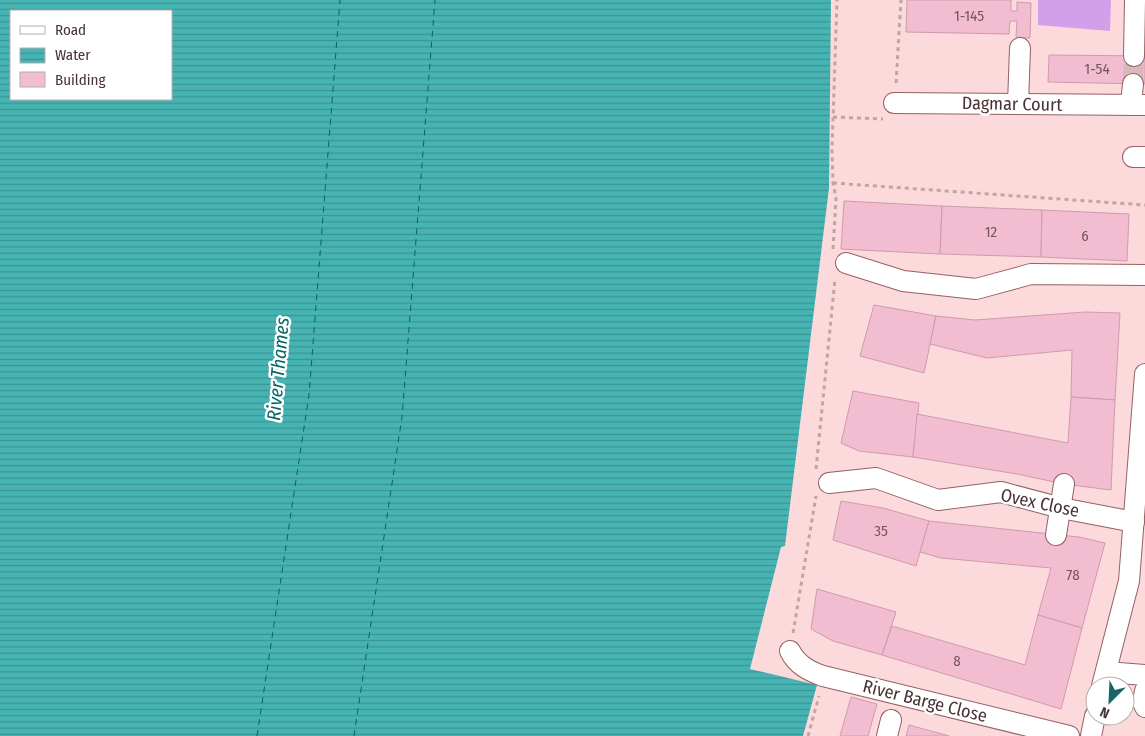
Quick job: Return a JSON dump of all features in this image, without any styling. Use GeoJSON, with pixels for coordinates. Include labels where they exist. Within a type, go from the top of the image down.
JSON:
{"type":"FeatureCollection","features":[{"type":"Feature","properties":{"kind":"street"},"geometry":{"type":"LineString","coordinates":[[1134,56],[1135,0]]}},
{"type":"Feature","properties":{"kind":"street"},"geometry":{"type":"LineString","coordinates":[[1018,104],[1020,48]]}},
{"type":"Feature","properties":{"kind":"street","name":"Dagmar Court"},"geometry":{"type":"LineString","coordinates":[[894,102],[1138,105],[1133,84]]}},
{"type":"Feature","properties":{"kind":"street"},"geometry":{"type":"LineString","coordinates":[[846,263],[903,281],[976,289],[1031,274],[1145,275]]}},
{"type":"Feature","properties":{"kind":"street"},"geometry":{"type":"LineString","coordinates":[[1105,676],[1137,581],[1134,522],[1145,374]]}},
{"type":"Feature","properties":{"kind":"street","name":"Ovex Close"},"geometry":{"type":"LineString","coordinates":[[830,483],[876,478],[938,500],[1001,492],[1061,508],[1134,522]]}},
{"type":"Feature","properties":{"kind":"street"},"geometry":{"type":"LineString","coordinates":[[1056,535],[1064,484]]}},
{"type":"Feature","properties":{"kind":"street","name":"River Barge Close"},"geometry":{"type":"LineString","coordinates":[[790,651],[802,667],[823,676],[1069,736]]}},
{"type":"Feature","properties":{"kind":"street"},"geometry":{"type":"LineString","coordinates":[[1145,691],[1143,702],[1145,707]]}},
{"type":"Feature","properties":{"kind":"path"},"geometry":{"type":"LineString","coordinates":[[790,651],[814,498],[830,483],[816,470],[836,276],[846,263],[833,252],[836,198],[833,183],[833,117],[837,0]]}},
{"type":"Feature","properties":{"kind":"path"},"geometry":{"type":"LineString","coordinates":[[894,102],[901,0]]}},
{"type":"Feature","properties":{"kind":"path"},"geometry":{"type":"LineString","coordinates":[[833,117],[858,118]]}},
{"type":"Feature","properties":{"kind":"path"},"geometry":{"type":"LineString","coordinates":[[833,183],[1145,205]]}},
{"type":"Feature","properties":{"kind":"path"},"geometry":{"type":"LineString","coordinates":[[808,736],[821,688]]}},
{"type":"Feature","properties":{"kind":"shaded area"},"geometry":{"type":"Polygon","coordinates":[[[1038,0],[1111,0],[1110,31],[1038,25],[1038,0]]]}},
{"type":"Feature","properties":{"kind":"water","name":"River Thames"},"geometry":{"type":"Polygon","coordinates":[[[0,0],[831,0],[829,188],[785,546],[781,547],[750,669],[817,685],[803,736],[0,736],[0,0]]]}},
{"type":"Feature","properties":{"kind":"building"},"geometry":{"type":"Polygon","coordinates":[[[907,0],[1011,0],[1011,11],[1017,11],[1017,2],[1031,3],[1030,38],[1016,37],[1017,21],[1010,21],[1009,34],[906,32],[907,0]]]}},
{"type":"Feature","properties":{"kind":"building"},"geometry":{"type":"Polygon","coordinates":[[[1049,55],[1145,56],[1145,84],[1048,82],[1049,55]]]}},
{"type":"Feature","properties":{"kind":"building"},"geometry":{"type":"Polygon","coordinates":[[[844,201],[942,206],[940,254],[841,249],[844,201]]]}},
{"type":"Feature","properties":{"kind":"building"},"geometry":{"type":"Polygon","coordinates":[[[942,206],[1042,210],[1041,257],[940,254],[942,206]]]}},
{"type":"Feature","properties":{"kind":"building"},"geometry":{"type":"Polygon","coordinates":[[[1042,210],[1129,214],[1127,261],[1041,257],[1042,210]]]}},
{"type":"Feature","properties":{"kind":"building"},"geometry":{"type":"Polygon","coordinates":[[[874,305],[936,316],[924,373],[860,356],[874,305]]]}},
{"type":"Feature","properties":{"kind":"building"},"geometry":{"type":"Polygon","coordinates":[[[1085,312],[1120,313],[1115,400],[1071,397],[1072,350],[987,358],[930,344],[936,316],[975,320],[1085,312]]]}},
{"type":"Feature","properties":{"kind":"building"},"geometry":{"type":"Polygon","coordinates":[[[853,391],[919,403],[913,457],[859,451],[841,443],[853,391]]]}},
{"type":"Feature","properties":{"kind":"building"},"geometry":{"type":"Polygon","coordinates":[[[1071,397],[1115,400],[1111,490],[1064,484],[1017,474],[913,457],[917,414],[1068,443],[1071,397]]]}},
{"type":"Feature","properties":{"kind":"building"},"geometry":{"type":"Polygon","coordinates":[[[841,501],[883,508],[929,521],[916,566],[833,540],[841,501]]]}},
{"type":"Feature","properties":{"kind":"building"},"geometry":{"type":"Polygon","coordinates":[[[929,521],[1079,537],[1105,543],[1082,628],[1038,615],[1051,568],[941,558],[920,552],[929,521]]]}},
{"type":"Feature","properties":{"kind":"building"},"geometry":{"type":"Polygon","coordinates":[[[817,589],[896,612],[882,655],[833,641],[811,629],[817,589]]]}},
{"type":"Feature","properties":{"kind":"building"},"geometry":{"type":"Polygon","coordinates":[[[1038,615],[1082,628],[1061,709],[882,655],[892,626],[1025,665],[1038,615]]]}},
{"type":"Feature","properties":{"kind":"building"},"geometry":{"type":"Polygon","coordinates":[[[851,697],[877,704],[868,736],[840,736],[851,697]]]}},
{"type":"Feature","properties":{"kind":"building"},"geometry":{"type":"Polygon","coordinates":[[[909,725],[949,736],[906,736],[909,725]]]}},
{"type":"Feature","properties":{"kind":"ferry route"},"geometry":{"type":"LineString","coordinates":[[257,736],[309,395],[340,0]]}},
{"type":"Feature","properties":{"kind":"ferry route"},"geometry":{"type":"LineString","coordinates":[[354,736],[402,417],[435,0]]}},
{"type":"Feature","properties":{"kind":"tunnel"},"geometry":{"type":"LineString","coordinates":[[1133,84],[1134,56]]}}]}
